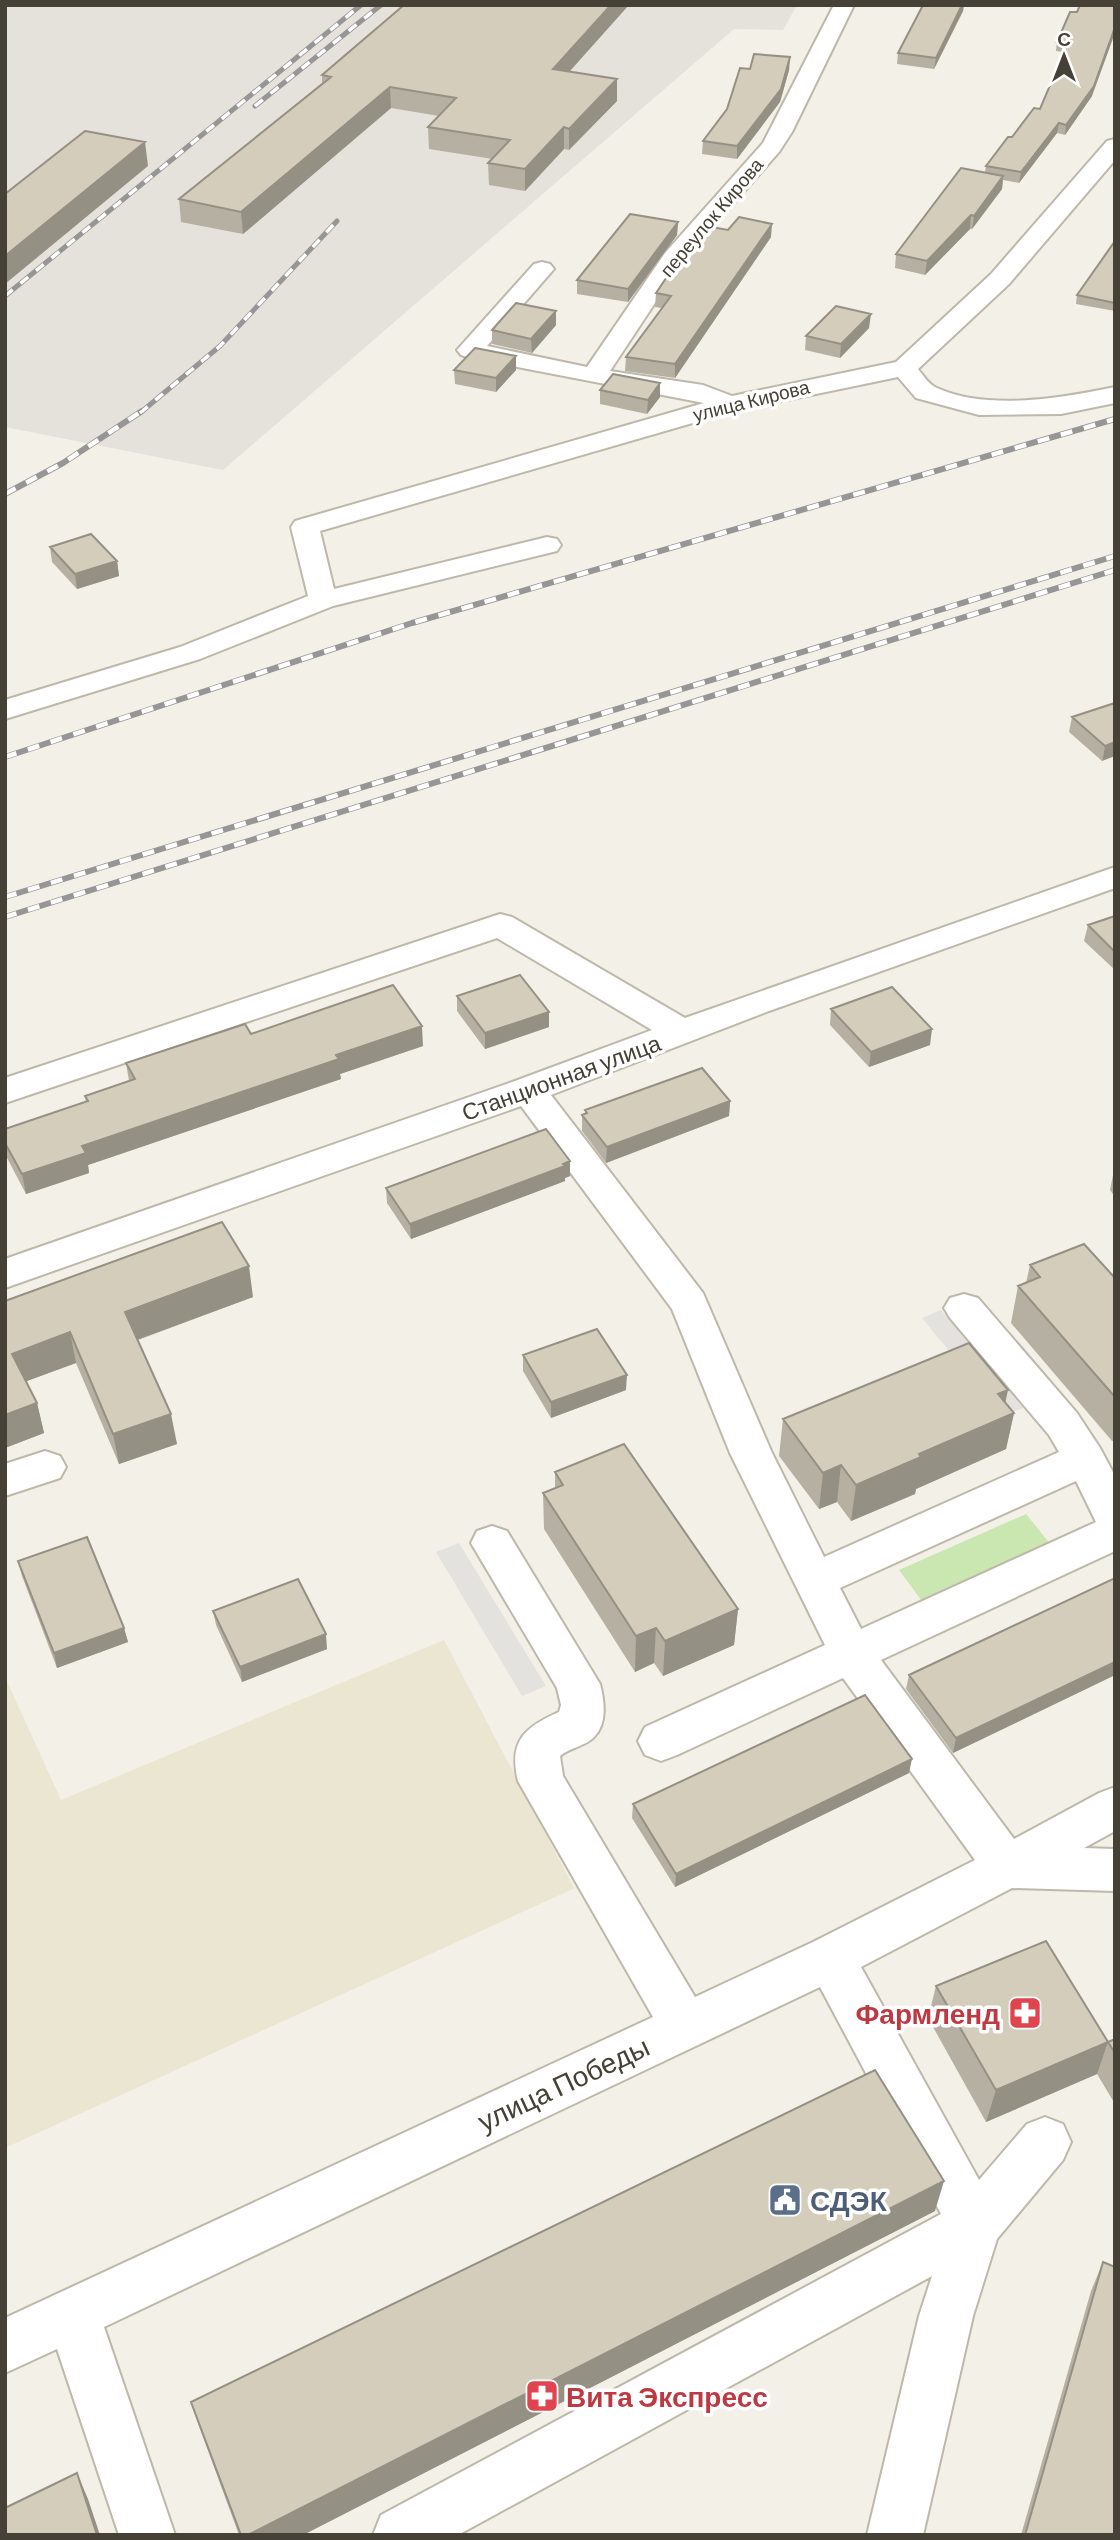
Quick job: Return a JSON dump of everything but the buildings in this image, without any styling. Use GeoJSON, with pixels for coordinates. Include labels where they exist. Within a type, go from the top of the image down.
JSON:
{"type":"FeatureCollection","features":[{"type":"Feature","properties":{"kind":"street","name":"переулок Кирова"},"geometry":{"type":"LineString","coordinates":[[594,376],[673,258],[771,147],[844,5]]}},
{"type":"Feature","properties":{"kind":"street"},"geometry":{"type":"LineString","coordinates":[[1115,146],[1000,279],[904,368],[925,393],[979,407],[1061,406],[1115,394]]}},
{"type":"Feature","properties":{"kind":"street"},"geometry":{"type":"LineString","coordinates":[[542,269],[470,351],[594,376],[704,393],[729,404]]}},
{"type":"Feature","properties":{"kind":"street","name":"улица Кирова"},"geometry":{"type":"LineString","coordinates":[[323,600],[305,527],[729,404],[904,368]]}},
{"type":"Feature","properties":{"kind":"street"},"geometry":{"type":"LineString","coordinates":[[5,709],[191,653],[323,600],[547,545]]}},
{"type":"Feature","properties":{"kind":"street","name":"Станционная улица"},"geometry":{"type":"LineString","coordinates":[[5,1274],[528,1090],[681,1031],[1115,877]]}},
{"type":"Feature","properties":{"kind":"street"},"geometry":{"type":"LineString","coordinates":[[5,1091],[500,925],[681,1031]]}},
{"type":"Feature","properties":{"kind":"street"},"geometry":{"type":"LineString","coordinates":[[528,1090],[689,1303],[740,1429],[851,1654],[1007,1867],[1115,1870]]}},
{"type":"Feature","properties":{"kind":"street"},"geometry":{"type":"LineString","coordinates":[[964,1308],[1063,1424],[1085,1459],[1115,1517]]}},
{"type":"Feature","properties":{"kind":"street"},"geometry":{"type":"LineString","coordinates":[[815,1580],[1085,1459]]}},
{"type":"Feature","properties":{"kind":"street"},"geometry":{"type":"LineString","coordinates":[[5,1480],[45,1467]]}},
{"type":"Feature","properties":{"kind":"street"},"geometry":{"type":"LineString","coordinates":[[661,1741],[1115,1532]]}},
{"type":"Feature","properties":{"kind":"street"},"geometry":{"type":"LineString","coordinates":[[492,1543],[579,1684],[582,1698],[578,1724],[543,1740],[538,1750],[535,1764],[541,1781],[685,2026]]}},
{"type":"Feature","properties":{"kind":"street","name":"улица Победы"},"geometry":{"type":"LineString","coordinates":[[5,2346],[830,1958],[1007,1867],[1115,1807]]}},
{"type":"Feature","properties":{"kind":"street"},"geometry":{"type":"LineString","coordinates":[[830,1958],[975,2224],[946,2316],[895,2535]]}},
{"type":"Feature","properties":{"kind":"street"},"geometry":{"type":"LineString","coordinates":[[401,2535],[975,2224],[1045,2142]]}},
{"type":"Feature","properties":{"kind":"street"},"geometry":{"type":"LineString","coordinates":[[72,2315],[147,2535]]}},
{"type":"Feature","properties":{"kind":"shaded area"},"geometry":{"type":"Polygon","coordinates":[[[5,5],[797,5],[783,30],[734,29],[223,470],[5,427],[5,5]]]}},
{"type":"Feature","properties":{"kind":"shaded area"},"geometry":{"type":"Polygon","coordinates":[[[941,1310],[1023,1408],[1003,1416],[922,1318],[941,1310]]]}},
{"type":"Feature","properties":{"kind":"shaded area"},"geometry":{"type":"Polygon","coordinates":[[[459,1543],[546,1686],[522,1696],[436,1552],[459,1543]]]}},
{"type":"Feature","properties":{"kind":"shaded area"},"geometry":{"type":"Polygon","coordinates":[[[444,1640],[574,1888],[586,1883],[5,2148],[5,1677],[61,1800],[444,1640]]]}},
{"type":"Feature","properties":{"kind":"green space"},"geometry":{"type":"Polygon","coordinates":[[[1026,1514],[1056,1551],[927,1608],[899,1570],[1026,1514]]]}},
{"type":"Feature","properties":{"kind":"railway"},"geometry":{"type":"LineString","coordinates":[[5,296],[361,5]]}},
{"type":"Feature","properties":{"kind":"railway"},"geometry":{"type":"LineString","coordinates":[[255,106],[381,5]]}},
{"type":"Feature","properties":{"kind":"railway"},"geometry":{"type":"LineString","coordinates":[[140,413],[220,346],[337,221]]}},
{"type":"Feature","properties":{"kind":"railway"},"geometry":{"type":"LineString","coordinates":[[5,494],[63,463],[142,411]]}},
{"type":"Feature","properties":{"kind":"railway"},"geometry":{"type":"LineString","coordinates":[[5,757],[412,623],[1115,419]]}},
{"type":"Feature","properties":{"kind":"railway"},"geometry":{"type":"LineString","coordinates":[[5,897],[1115,556]]}},
{"type":"Feature","properties":{"kind":"railway"},"geometry":{"type":"LineString","coordinates":[[5,917],[1115,570]]}},
{"type":"Feature","properties":{"kind":"place","name":"Фармленд"},"geometry":{"type":"Point","coordinates":[1025,2013]}},
{"type":"Feature","properties":{"kind":"place","name":"СДЭК"},"geometry":{"type":"Point","coordinates":[785,2200]}},
{"type":"Feature","properties":{"kind":"place","name":"Вита Экспресс"},"geometry":{"type":"Point","coordinates":[542,2396]}}]}
